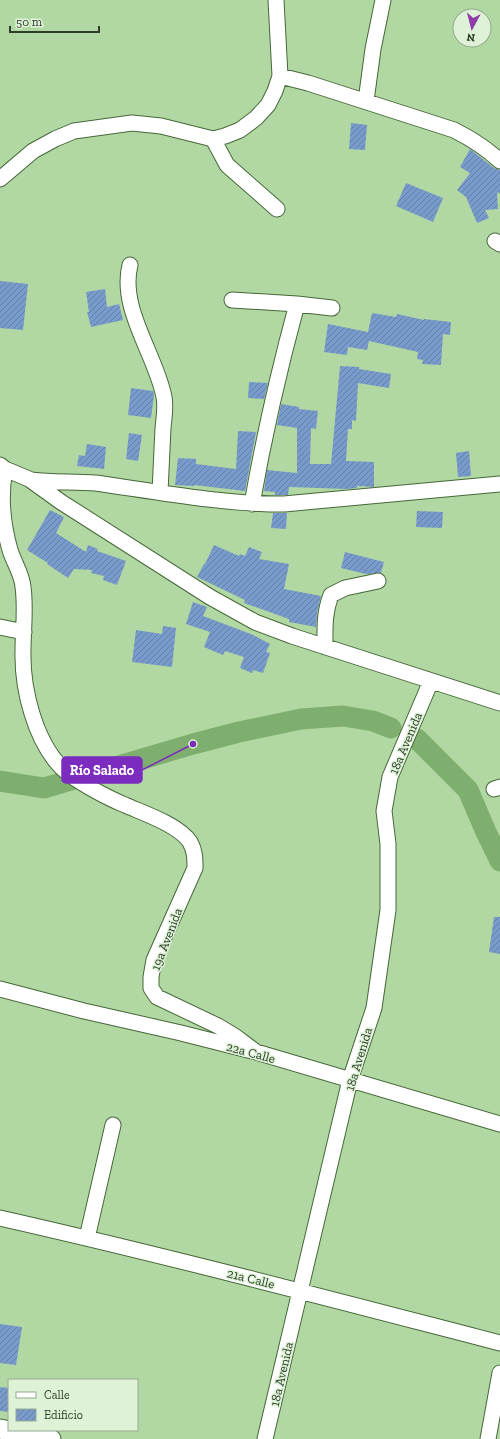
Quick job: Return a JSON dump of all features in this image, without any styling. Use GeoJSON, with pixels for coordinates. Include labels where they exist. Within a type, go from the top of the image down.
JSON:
{"type":"FeatureCollection","features":[{"type":"Feature","properties":{"kind":"main road"},"geometry":{"type":"LineString","coordinates":[[10,1431],[51,1439]]}},
{"type":"Feature","properties":{"kind":"street"},"geometry":{"type":"LineString","coordinates":[[0,179],[33,151],[55,138],[74,130],[132,123],[161,126],[213,139],[240,130],[256,118],[268,105],[276,91],[280,76],[276,0]]}},
{"type":"Feature","properties":{"kind":"street"},"geometry":{"type":"LineString","coordinates":[[366,101],[373,49],[383,0]]}},
{"type":"Feature","properties":{"kind":"street"},"geometry":{"type":"LineString","coordinates":[[280,76],[366,101],[460,133],[488,149],[500,161]]}},
{"type":"Feature","properties":{"kind":"street"},"geometry":{"type":"LineString","coordinates":[[213,139],[227,165],[277,209]]}},
{"type":"Feature","properties":{"kind":"street"},"geometry":{"type":"LineString","coordinates":[[130,265],[128,276],[130,295],[136,322],[144,345],[160,378],[164,399],[160,492]]}},
{"type":"Feature","properties":{"kind":"street"},"geometry":{"type":"LineString","coordinates":[[232,300],[332,308]]}},
{"type":"Feature","properties":{"kind":"street"},"geometry":{"type":"LineString","coordinates":[[252,504],[260,457],[297,304]]}},
{"type":"Feature","properties":{"kind":"street"},"geometry":{"type":"LineString","coordinates":[[0,626],[24,632],[23,587],[20,573],[11,551],[5,526],[3,467],[30,479],[56,498],[210,597],[255,622],[325,647],[500,703]]}},
{"type":"Feature","properties":{"kind":"street"},"geometry":{"type":"LineString","coordinates":[[30,479],[58,482],[93,483],[252,504],[284,504],[500,484]]}},
{"type":"Feature","properties":{"kind":"street"},"geometry":{"type":"LineString","coordinates":[[56,498],[52,492],[52,489],[58,482]]}},
{"type":"Feature","properties":{"kind":"street"},"geometry":{"type":"LineString","coordinates":[[325,647],[326,607],[331,595],[345,588],[378,581]]}},
{"type":"Feature","properties":{"kind":"street","name":"19a Avenida"},"geometry":{"type":"LineString","coordinates":[[24,632],[23,650],[25,686],[36,725],[47,749],[63,769],[87,785],[175,829],[189,841],[196,854],[195,868],[154,960],[151,988],[157,997],[218,1026],[256,1052]]}},
{"type":"Feature","properties":{"kind":"street","name":"18a Avenida"},"geometry":{"type":"LineString","coordinates":[[265,1439],[350,1080],[374,1008],[388,910],[388,844],[384,811],[390,777],[431,681]]}},
{"type":"Feature","properties":{"kind":"street","name":"22a Calle"},"geometry":{"type":"LineString","coordinates":[[0,989],[84,1011],[256,1052],[500,1124]]}},
{"type":"Feature","properties":{"kind":"street"},"geometry":{"type":"LineString","coordinates":[[88,1238],[114,1125]]}},
{"type":"Feature","properties":{"kind":"street","name":"21a Calle"},"geometry":{"type":"LineString","coordinates":[[0,1218],[88,1238],[300,1291],[500,1343]]}},
{"type":"Feature","properties":{"kind":"street"},"geometry":{"type":"LineString","coordinates":[[488,1439],[500,1374]]}},
{"type":"Feature","properties":{"kind":"building"},"geometry":{"type":"Polygon","coordinates":[[[351,123],[367,125],[365,150],[349,149],[351,123]]]}},
{"type":"Feature","properties":{"kind":"building"},"geometry":{"type":"Polygon","coordinates":[[[470,149],[494,168],[500,170],[500,194],[497,192],[498,209],[485,210],[489,218],[477,223],[466,197],[457,190],[470,173],[460,167],[470,149]]]}},
{"type":"Feature","properties":{"kind":"building"},"geometry":{"type":"Polygon","coordinates":[[[406,183],[443,198],[433,222],[396,206],[406,183]]]}},
{"type":"Feature","properties":{"kind":"building"},"geometry":{"type":"Polygon","coordinates":[[[0,281],[28,284],[23,330],[0,328],[0,281]]]}},
{"type":"Feature","properties":{"kind":"building"},"geometry":{"type":"Polygon","coordinates":[[[105,289],[107,307],[119,304],[123,320],[91,327],[87,312],[89,312],[86,292],[105,289]]]}},
{"type":"Feature","properties":{"kind":"building"},"geometry":{"type":"Polygon","coordinates":[[[372,313],[396,317],[397,314],[424,320],[451,322],[450,335],[443,334],[441,365],[422,364],[423,360],[417,359],[418,352],[369,341],[367,350],[348,347],[347,355],[324,352],[328,324],[368,332],[372,313]]]}},
{"type":"Feature","properties":{"kind":"building"},"geometry":{"type":"Polygon","coordinates":[[[340,366],[359,367],[359,369],[391,374],[389,388],[358,383],[356,421],[352,420],[352,429],[348,429],[346,461],[374,462],[374,487],[357,486],[357,488],[347,489],[289,487],[288,495],[275,495],[275,492],[264,491],[267,470],[297,473],[297,428],[277,425],[281,404],[299,407],[299,409],[318,411],[316,429],[311,428],[310,464],[331,464],[340,366]]]}},
{"type":"Feature","properties":{"kind":"building"},"geometry":{"type":"Polygon","coordinates":[[[249,382],[268,383],[264,399],[248,398],[249,382]]]}},
{"type":"Feature","properties":{"kind":"building"},"geometry":{"type":"Polygon","coordinates":[[[131,388],[153,391],[154,395],[151,418],[128,415],[131,388]]]}},
{"type":"Feature","properties":{"kind":"building"},"geometry":{"type":"Polygon","coordinates":[[[238,431],[256,432],[245,491],[194,485],[175,485],[178,458],[196,459],[196,464],[236,469],[238,431]]]}},
{"type":"Feature","properties":{"kind":"building"},"geometry":{"type":"Polygon","coordinates":[[[129,433],[142,435],[138,461],[126,459],[129,433]]]}},
{"type":"Feature","properties":{"kind":"building"},"geometry":{"type":"Polygon","coordinates":[[[87,444],[106,447],[104,469],[77,466],[79,455],[85,456],[87,444]]]}},
{"type":"Feature","properties":{"kind":"building"},"geometry":{"type":"Polygon","coordinates":[[[469,451],[471,476],[458,477],[456,453],[469,451]]]}},
{"type":"Feature","properties":{"kind":"building"},"geometry":{"type":"Polygon","coordinates":[[[50,510],[64,517],[56,533],[86,552],[88,545],[98,549],[97,551],[126,561],[117,585],[103,580],[104,576],[91,573],[92,570],[74,569],[68,578],[27,550],[50,510]]]}},
{"type":"Feature","properties":{"kind":"building"},"geometry":{"type":"Polygon","coordinates":[[[417,511],[443,512],[442,528],[416,527],[417,511]]]}},
{"type":"Feature","properties":{"kind":"building"},"geometry":{"type":"Polygon","coordinates":[[[273,513],[287,513],[286,529],[271,528],[273,513]]]}},
{"type":"Feature","properties":{"kind":"building"},"geometry":{"type":"Polygon","coordinates":[[[214,545],[239,556],[240,554],[245,556],[249,547],[262,552],[259,559],[289,564],[284,589],[321,596],[317,613],[316,627],[289,622],[289,619],[244,603],[245,600],[197,577],[214,545]]]}},
{"type":"Feature","properties":{"kind":"building"},"geometry":{"type":"Polygon","coordinates":[[[345,552],[384,562],[381,573],[366,574],[341,568],[345,552]]]}},
{"type":"Feature","properties":{"kind":"building"},"geometry":{"type":"Polygon","coordinates":[[[193,602],[207,607],[203,616],[251,634],[270,644],[266,652],[270,653],[263,673],[253,670],[252,673],[240,668],[244,657],[225,651],[223,655],[204,647],[210,632],[186,624],[193,602]]]}},
{"type":"Feature","properties":{"kind":"building"},"geometry":{"type":"Polygon","coordinates":[[[163,626],[176,628],[172,667],[132,662],[136,630],[162,634],[163,626]]]}},
{"type":"Feature","properties":{"kind":"building"},"geometry":{"type":"Polygon","coordinates":[[[494,917],[500,917],[500,954],[489,952],[494,917]]]}},
{"type":"Feature","properties":{"kind":"building"},"geometry":{"type":"Polygon","coordinates":[[[0,1324],[22,1327],[16,1365],[0,1363],[0,1324]]]}},
{"type":"Feature","properties":{"kind":"building"},"geometry":{"type":"Polygon","coordinates":[[[0,1387],[8,1388],[8,1412],[0,1411],[0,1387]]]}},
{"type":"Feature","properties":{"kind":"waterway"},"geometry":{"type":"LineString","coordinates":[[0,781],[44,788],[193,744],[239,732],[301,719],[343,716],[373,721],[391,728]]}},
{"type":"Feature","properties":{"kind":"waterway"},"geometry":{"type":"LineString","coordinates":[[417,739],[468,790],[500,861]]}},
{"type":"Feature","properties":{"kind":"place","name":"Río Salado"},"geometry":{"type":"Point","coordinates":[193,744]}}]}
